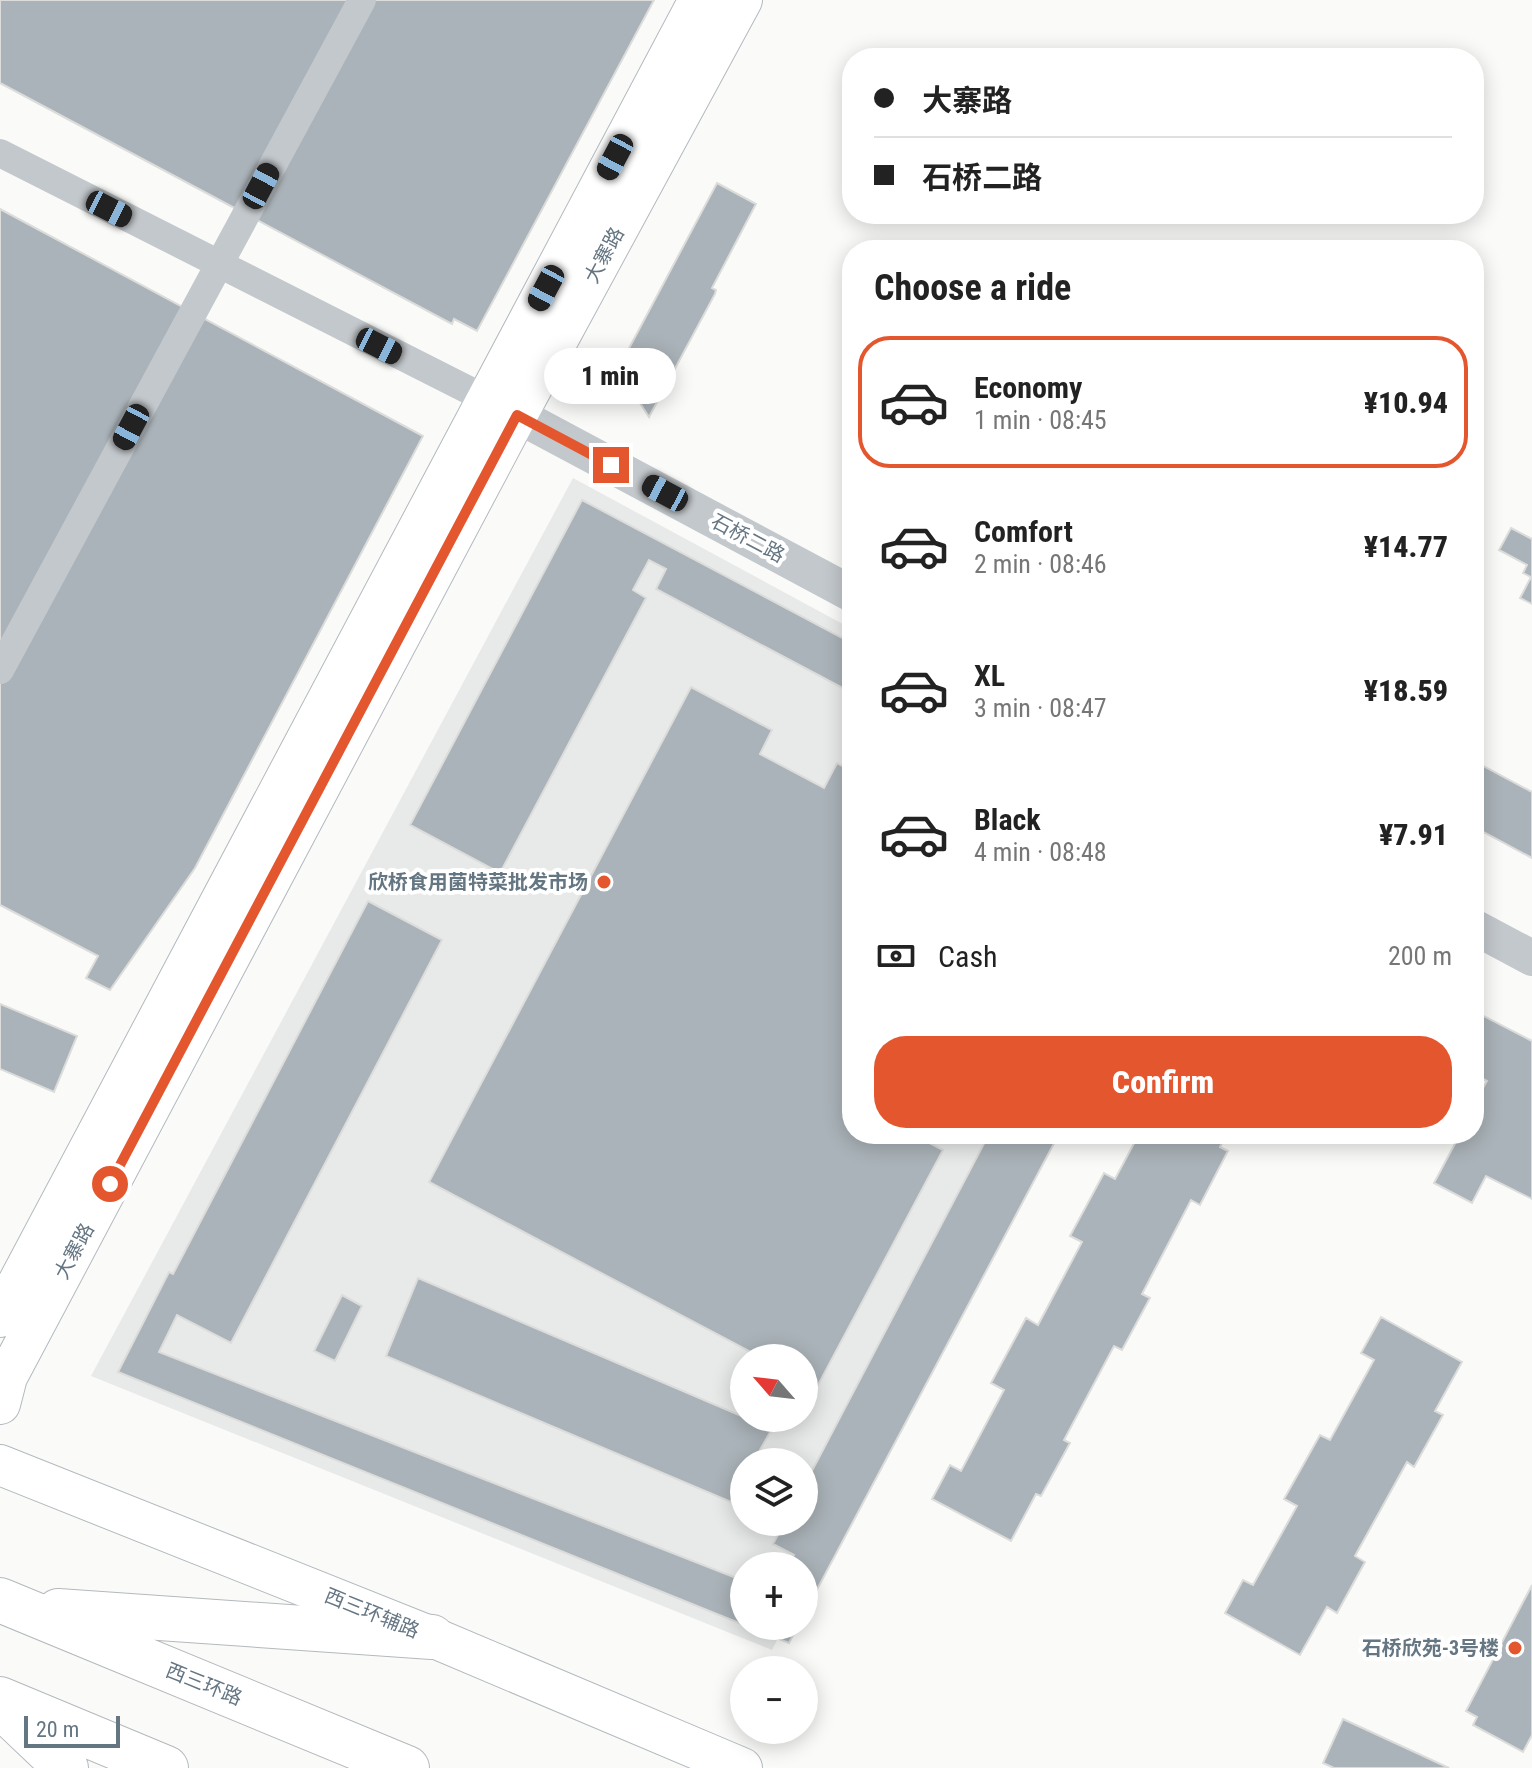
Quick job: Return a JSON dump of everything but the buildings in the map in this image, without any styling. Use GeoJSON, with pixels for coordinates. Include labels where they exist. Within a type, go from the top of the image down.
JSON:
{"type":"FeatureCollection","features":[{"type":"Feature","properties":{"kind":"highway"},"geometry":{"type":"LineString","coordinates":[[10,1604],[432,1637]]}},
{"type":"Feature","properties":{"kind":"highway","name":"西三环路"},"geometry":{"type":"LineString","coordinates":[[10,1604],[407,1768]]}},
{"type":"Feature","properties":{"kind":"highway"},"geometry":{"type":"LineString","coordinates":[[0,1699],[166,1768]]}},
{"type":"Feature","properties":{"kind":"highway"},"geometry":{"type":"LineString","coordinates":[[0,1706],[66,1768]]}},
{"type":"Feature","properties":{"kind":"main road","name":"大寨路"},"geometry":{"type":"LineString","coordinates":[[0,1404],[7,1377],[502,407],[699,0]]}},
{"type":"Feature","properties":{"kind":"main road","name":"大寨路"},"geometry":{"type":"LineString","coordinates":[[0,1317],[502,407],[742,0]]}},
{"type":"Feature","properties":{"kind":"main road","name":"西三环辅路"},"geometry":{"type":"LineString","coordinates":[[0,1465],[432,1637],[742,1768]]}},
{"type":"Feature","properties":{"kind":"street"},"geometry":{"type":"LineString","coordinates":[[0,670],[362,0]]}},
{"type":"Feature","properties":{"kind":"street"},"geometry":{"type":"LineString","coordinates":[[0,153],[502,407]]}},
{"type":"Feature","properties":{"kind":"street","name":"石桥二路"},"geometry":{"type":"LineString","coordinates":[[502,407],[842,589]]}},
{"type":"Feature","properties":{"kind":"street"},"geometry":{"type":"LineString","coordinates":[[1484,932],[1532,958]]}},
{"type":"Feature","properties":{"kind":"shaded area","name":"欣桥食用菌特菜批发市场"},"geometry":{"type":"Polygon","coordinates":[[[573,478],[842,624],[842,1144],[1036,1144],[812,1552],[730,1552],[730,1633],[91,1376],[573,478]]]}},
{"type":"Feature","properties":{"kind":"shaded area","name":"欣桥食用菌特菜批发市场"},"geometry":{"type":"Polygon","coordinates":[[[747,1640],[777,1640],[772,1650],[747,1640]]]}},
{"type":"Feature","properties":{"kind":"place","name":"欣桥食用菌特菜批发市场"},"geometry":{"type":"Point","coordinates":[604,882]}},
{"type":"Feature","properties":{"kind":"place","name":"石桥欣苑-3号楼"},"geometry":{"type":"Point","coordinates":[1515,1648]}},
{"type":"Feature","properties":{"kind":"route"},"geometry":{"type":"LineString","coordinates":[[110,1184],[517,415],[611,465]]}}]}
